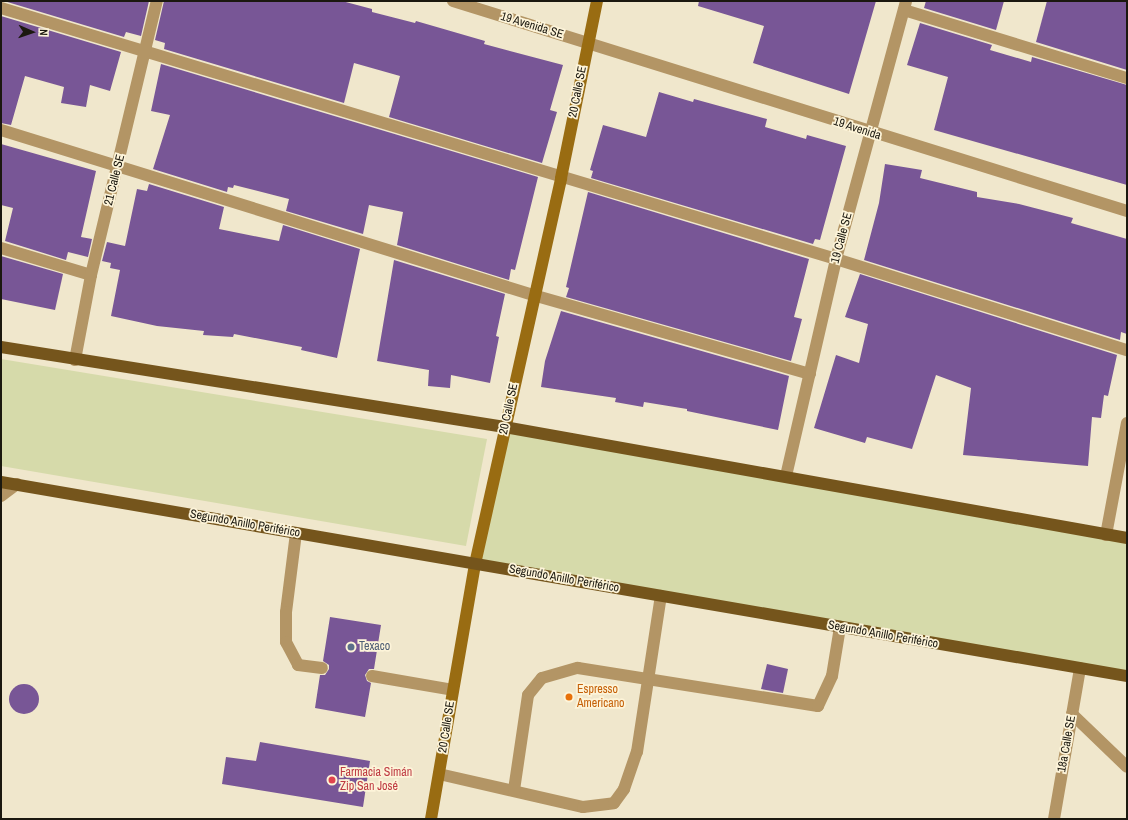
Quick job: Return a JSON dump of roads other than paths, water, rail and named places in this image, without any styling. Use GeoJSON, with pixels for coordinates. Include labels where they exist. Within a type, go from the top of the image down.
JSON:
{"type":"FeatureCollection","features":[{"type":"Feature","properties":{"kind":"main road"},"geometry":{"type":"LineString","coordinates":[[1,347],[75,360],[505,427],[1127,538]]}},
{"type":"Feature","properties":{"kind":"main road","name":"Segundo Anillo Periférico"},"geometry":{"type":"LineString","coordinates":[[1,482],[1127,676]]}},
{"type":"Feature","properties":{"kind":"street","name":"21 Calle SE"},"geometry":{"type":"LineString","coordinates":[[75,360],[91,275],[147,51],[157,1]]}},
{"type":"Feature","properties":{"kind":"street","name":"19 Avenida SE"},"geometry":{"type":"LineString","coordinates":[[453,1],[588,43]]}},
{"type":"Feature","properties":{"kind":"street","name":"20 Calle SE"},"geometry":{"type":"LineString","coordinates":[[431,819],[475,564],[533,295],[561,178],[597,1]]}},
{"type":"Feature","properties":{"kind":"street"},"geometry":{"type":"LineString","coordinates":[[905,6],[1127,78]]}},
{"type":"Feature","properties":{"kind":"street","name":"19 Calle SE"},"geometry":{"type":"LineString","coordinates":[[786,476],[836,259],[905,6]]}},
{"type":"Feature","properties":{"kind":"street"},"geometry":{"type":"LineString","coordinates":[[1,8],[147,51],[561,178],[836,259],[1127,350]]}},
{"type":"Feature","properties":{"kind":"street","name":"19 Avenida"},"geometry":{"type":"LineString","coordinates":[[588,43],[871,134],[1127,211]]}},
{"type":"Feature","properties":{"kind":"street"},"geometry":{"type":"LineString","coordinates":[[1,130],[119,165],[533,295],[810,374]]}},
{"type":"Feature","properties":{"kind":"street"},"geometry":{"type":"LineString","coordinates":[[1,248],[91,275]]}},
{"type":"Feature","properties":{"kind":"street"},"geometry":{"type":"LineString","coordinates":[[1106,535],[1127,423]]}},
{"type":"Feature","properties":{"kind":"street"},"geometry":{"type":"LineString","coordinates":[[1,496],[17,484]]}},
{"type":"Feature","properties":{"kind":"street"},"geometry":{"type":"LineString","coordinates":[[296,533],[286,612],[286,642],[298,665],[322,668]]}},
{"type":"Feature","properties":{"kind":"street"},"geometry":{"type":"LineString","coordinates":[[439,774],[584,807],[614,803],[624,789],[638,752],[661,596]]}},
{"type":"Feature","properties":{"kind":"street"},"geometry":{"type":"LineString","coordinates":[[514,790],[528,694],[542,678],[578,668],[648,678],[752,697],[818,706],[832,676],[840,627]]}},
{"type":"Feature","properties":{"kind":"street","name":"18a Calle SE"},"geometry":{"type":"LineString","coordinates":[[1054,819],[1080,668]]}},
{"type":"Feature","properties":{"kind":"street"},"geometry":{"type":"LineString","coordinates":[[372,676],[453,690]]}},
{"type":"Feature","properties":{"kind":"street"},"geometry":{"type":"LineString","coordinates":[[1072,714],[1127,766]]}},
{"type":"Feature","properties":{"kind":"place","name":"Texaco"},"geometry":{"type":"Point","coordinates":[351,647]}},
{"type":"Feature","properties":{"kind":"place","name":"Espresso Americano"},"geometry":{"type":"Point","coordinates":[569,697]}},
{"type":"Feature","properties":{"kind":"place","name":"Farmacia Simán Zip San José"},"geometry":{"type":"Point","coordinates":[332,780]}}]}
